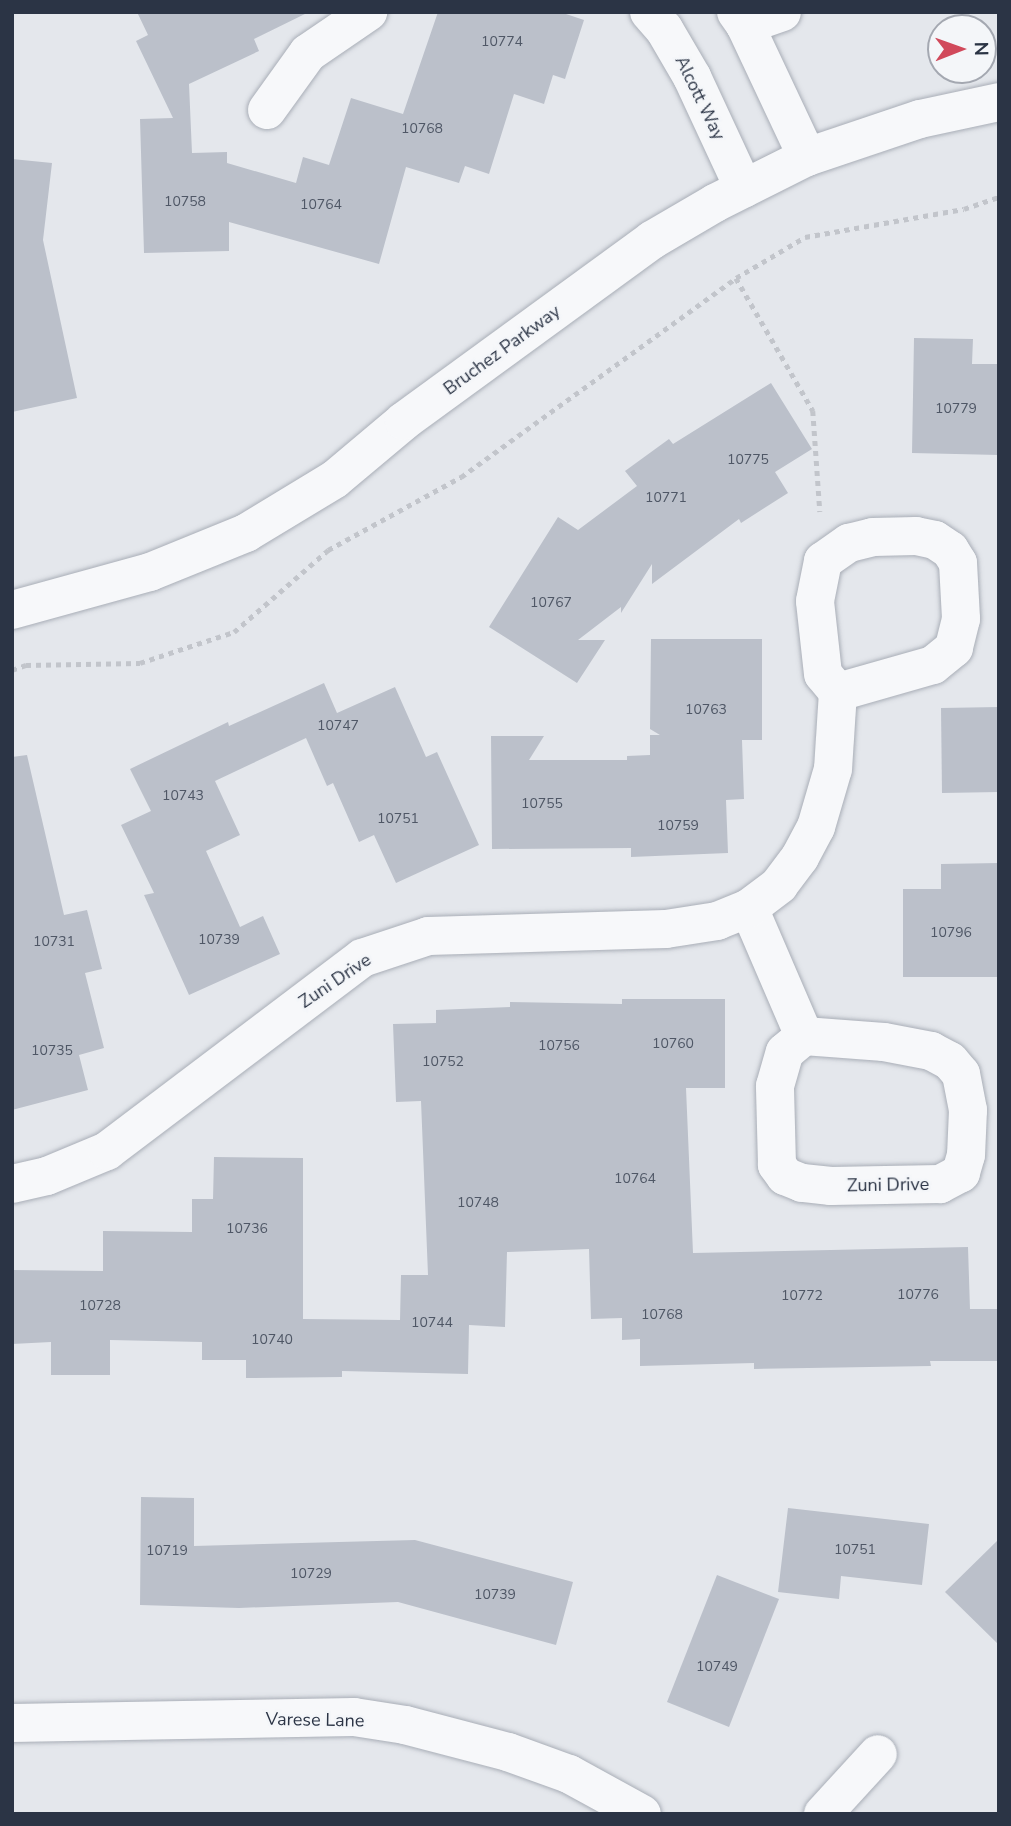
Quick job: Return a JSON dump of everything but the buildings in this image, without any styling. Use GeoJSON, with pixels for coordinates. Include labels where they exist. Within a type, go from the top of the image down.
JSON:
{"type":"FeatureCollection","features":[{"type":"Feature","properties":{"kind":"street","name":"Alcott Way"},"geometry":{"type":"LineString","coordinates":[[649,12],[664,29],[692,77],[744,189]]}},
{"type":"Feature","properties":{"kind":"street"},"geometry":{"type":"LineString","coordinates":[[782,12],[741,19],[807,157]]}},
{"type":"Feature","properties":{"kind":"street"},"geometry":{"type":"LineString","coordinates":[[267,110],[308,53],[363,14]]}},
{"type":"Feature","properties":{"kind":"street","name":"Bruchez Parkway"},"geometry":{"type":"LineString","coordinates":[[12,610],[150,572],[246,533],[335,478],[404,421],[652,240],[744,189],[807,157],[920,119],[999,102]]}},
{"type":"Feature","properties":{"kind":"street"},"geometry":{"type":"LineString","coordinates":[[916,536],[935,540],[950,550],[958,563],[961,619],[954,648],[933,664],[838,692],[822,674],[815,601],[823,561],[835,550],[873,537],[916,536]]}},
{"type":"Feature","properties":{"kind":"street","name":"Zuni Drive"},"geometry":{"type":"LineString","coordinates":[[12,1184],[47,1176],[107,1151],[362,958],[428,936],[666,929],[717,921],[749,908],[779,885],[800,858],[816,827],[833,769],[838,692]]}},
{"type":"Feature","properties":{"kind":"street"},"geometry":{"type":"LineString","coordinates":[[749,908],[804,1036]]}},
{"type":"Feature","properties":{"kind":"street","name":"Zuni Drive"},"geometry":{"type":"LineString","coordinates":[[804,1036],[884,1042],[931,1051],[950,1061],[961,1074],[968,1110],[966,1155],[961,1173],[940,1184],[845,1186],[802,1183],[785,1176],[777,1165],[775,1086],[785,1052],[804,1036]]}},
{"type":"Feature","properties":{"kind":"street","name":"Varese Lane"},"geometry":{"type":"LineString","coordinates":[[12,1723],[354,1717],[405,1725],[508,1752],[569,1774],[642,1814]]}},
{"type":"Feature","properties":{"kind":"street"},"geometry":{"type":"LineString","coordinates":[[823,1814],[878,1754]]}},
{"type":"Feature","properties":{"kind":"path"},"geometry":{"type":"LineString","coordinates":[[12,670],[26,665],[140,663],[234,632],[328,550],[461,478],[736,278],[805,237],[964,209],[999,197]]}},
{"type":"Feature","properties":{"kind":"path"},"geometry":{"type":"LineString","coordinates":[[736,278],[813,411],[821,517],[835,550]]}}]}
